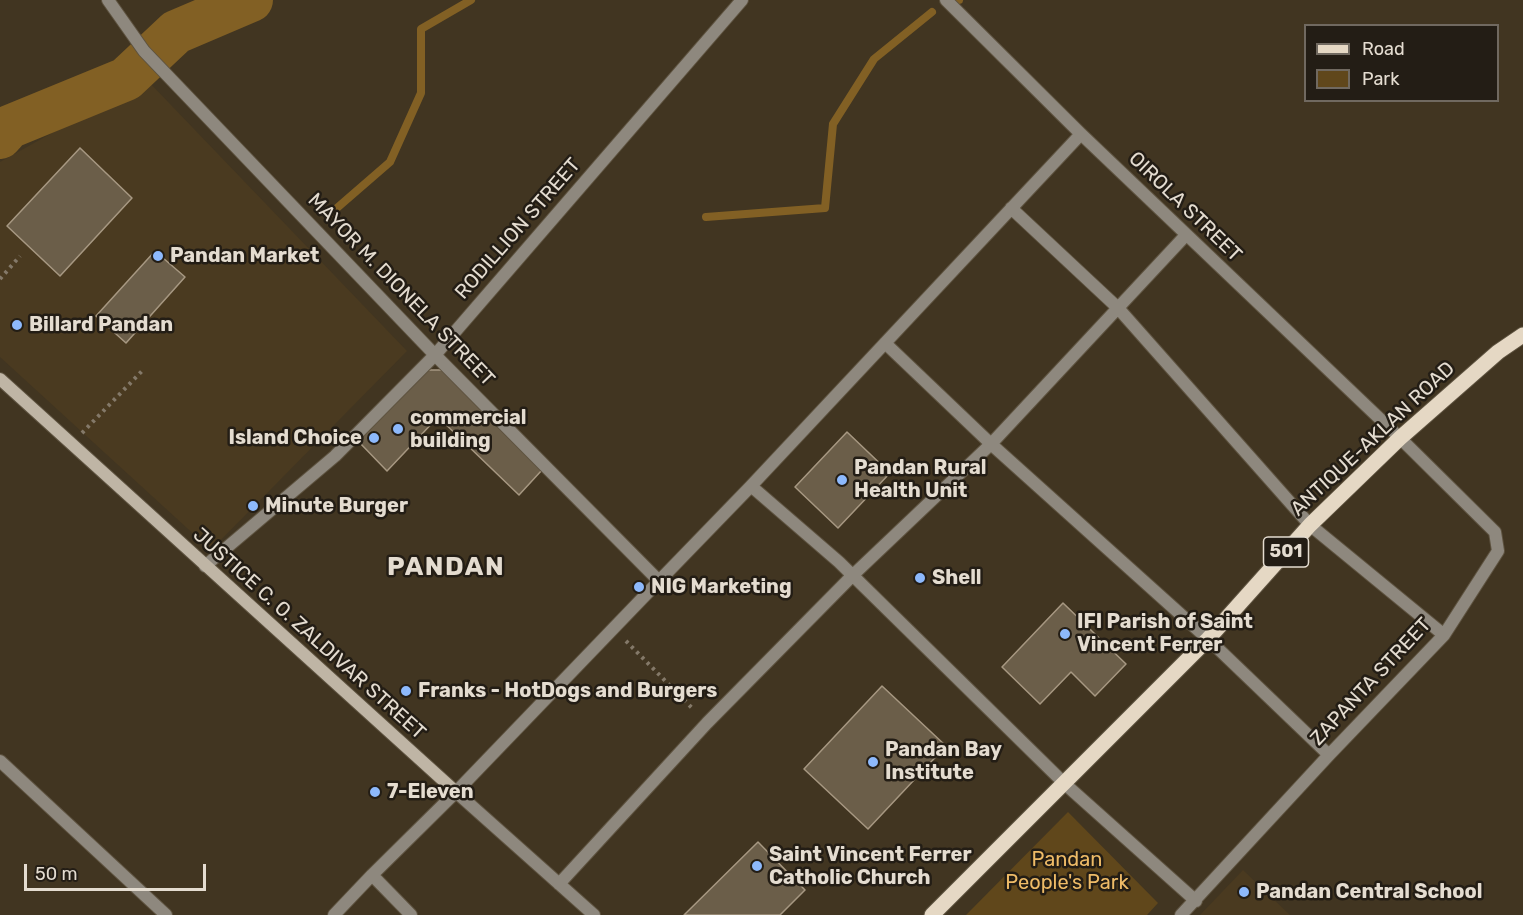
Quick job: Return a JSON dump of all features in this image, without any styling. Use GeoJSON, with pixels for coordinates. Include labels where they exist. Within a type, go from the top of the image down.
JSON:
{"type":"FeatureCollection","features":[{"type":"Feature","properties":{"kind":"main road","name":"ANTIQUE-AKLAN ROAD"},"geometry":{"type":"LineString","coordinates":[[933,915],[1208,639],[1310,525],[1400,438],[1498,352],[1523,335]]}},
{"type":"Feature","properties":{"kind":"street","name":"MAYOR M. DIONELA STREET"},"geometry":{"type":"LineString","coordinates":[[108,0],[144,51],[157,65],[435,355],[659,581]]}},
{"type":"Feature","properties":{"kind":"street","name":"RODILLION STREET"},"geometry":{"type":"LineString","coordinates":[[205,566],[335,456],[435,355],[742,0]]}},
{"type":"Feature","properties":{"kind":"street","name":"OIROLA STREET"},"geometry":{"type":"LineString","coordinates":[[946,0],[1081,134],[1400,438]]}},
{"type":"Feature","properties":{"kind":"street"},"geometry":{"type":"LineString","coordinates":[[334,915],[751,486],[1081,134]]}},
{"type":"Feature","properties":{"kind":"street"},"geometry":{"type":"LineString","coordinates":[[1011,208],[1118,308],[1310,525],[1444,635]]}},
{"type":"Feature","properties":{"kind":"street"},"geometry":{"type":"LineString","coordinates":[[559,884],[707,723],[853,576],[991,444],[1186,235]]}},
{"type":"Feature","properties":{"kind":"street"},"geometry":{"type":"LineString","coordinates":[[885,344],[991,444],[1208,639],[1329,755]]}},
{"type":"Feature","properties":{"kind":"street","name":"JUSTICE C. O. ZALDIVAR STREET"},"geometry":{"type":"LineString","coordinates":[[0,379],[594,915]]}},
{"type":"Feature","properties":{"kind":"street","name":"ZAPANTA STREET"},"geometry":{"type":"LineString","coordinates":[[1181,915],[1444,635],[1498,551],[1495,532],[1400,438]]}},
{"type":"Feature","properties":{"kind":"street"},"geometry":{"type":"LineString","coordinates":[[751,486],[853,576],[1065,784],[1196,901]]}},
{"type":"Feature","properties":{"kind":"street"},"geometry":{"type":"LineString","coordinates":[[0,761],[166,915]]}},
{"type":"Feature","properties":{"kind":"street"},"geometry":{"type":"LineString","coordinates":[[372,875],[411,915]]}},
{"type":"Feature","properties":{"kind":"path"},"geometry":{"type":"LineString","coordinates":[[0,279],[20,256]]}},
{"type":"Feature","properties":{"kind":"path"},"geometry":{"type":"LineString","coordinates":[[71,444],[143,370]]}},
{"type":"Feature","properties":{"kind":"path"},"geometry":{"type":"LineString","coordinates":[[612,628],[707,723]]}},
{"type":"Feature","properties":{"kind":"shaded area","name":"Pandan Market"},"geometry":{"type":"Polygon","coordinates":[[[147,80],[407,351],[211,550],[0,357],[0,162],[147,80]]]}},
{"type":"Feature","properties":{"kind":"shaded area","name":"Pandan Central School"},"geometry":{"type":"Polygon","coordinates":[[[1243,870],[1290,915],[1200,915],[1243,870]]]}},
{"type":"Feature","properties":{"kind":"green space","name":"Pandan People's Park"},"geometry":{"type":"Polygon","coordinates":[[[1068,812],[1158,903],[1147,915],[966,915],[1068,812]]]}},
{"type":"Feature","properties":{"kind":"building"},"geometry":{"type":"Polygon","coordinates":[[[80,148],[132,198],[60,276],[7,226],[80,148]]]}},
{"type":"Feature","properties":{"kind":"building"},"geometry":{"type":"Polygon","coordinates":[[[155,251],[185,277],[126,343],[96,316],[155,251]]]}},
{"type":"Feature","properties":{"kind":"building","name":"commercial building"},"geometry":{"type":"Polygon","coordinates":[[[428,370],[445,370],[542,470],[519,495],[438,417],[387,471],[358,441],[428,370]]]}},
{"type":"Feature","properties":{"kind":"building","name":"Pandan Rural Health Unit"},"geometry":{"type":"Polygon","coordinates":[[[847,432],[890,473],[838,528],[795,487],[847,432]]]}},
{"type":"Feature","properties":{"kind":"building","name":"IFI Parish of Saint Vincent Ferrer"},"geometry":{"type":"Polygon","coordinates":[[[1063,603],[1126,664],[1095,696],[1071,672],[1040,704],[1002,667],[1063,603]]]}},
{"type":"Feature","properties":{"kind":"building"},"geometry":{"type":"Polygon","coordinates":[[[882,686],[946,746],[868,829],[804,769],[882,686]]]}},
{"type":"Feature","properties":{"kind":"building","name":"Saint Vincent Ferrer Catholic Church"},"geometry":{"type":"Polygon","coordinates":[[[758,842],[805,890],[780,915],[684,915],[758,842]]]}},
{"type":"Feature","properties":{"kind":"waterway"},"geometry":{"type":"LineString","coordinates":[[0,137],[9,127],[126,79],[176,32],[251,0]]}},
{"type":"Feature","properties":{"kind":"waterway"},"geometry":{"type":"LineString","coordinates":[[330,214],[390,162],[421,93],[421,29],[471,0]]}},
{"type":"Feature","properties":{"kind":"waterway"},"geometry":{"type":"LineString","coordinates":[[706,217],[825,208],[833,124],[874,59],[932,12]]}},
{"type":"Feature","properties":{"kind":"place","name":"Pandan Market"},"geometry":{"type":"Point","coordinates":[158,256]}},
{"type":"Feature","properties":{"kind":"place","name":"Billard Pandan"},"geometry":{"type":"Point","coordinates":[17,325]}},
{"type":"Feature","properties":{"kind":"place","name":"commercial building"},"geometry":{"type":"Point","coordinates":[398,429]}},
{"type":"Feature","properties":{"kind":"place","name":"Island Choice"},"geometry":{"type":"Point","coordinates":[374,438]}},
{"type":"Feature","properties":{"kind":"place","name":"Pandan Rural Health Unit"},"geometry":{"type":"Point","coordinates":[842,480]}},
{"type":"Feature","properties":{"kind":"place","name":"Minute Burger"},"geometry":{"type":"Point","coordinates":[253,506]}},
{"type":"Feature","properties":{"kind":"place","name":"Shell"},"geometry":{"type":"Point","coordinates":[920,578]}},
{"type":"Feature","properties":{"kind":"place","name":"NIG Marketing"},"geometry":{"type":"Point","coordinates":[639,587]}},
{"type":"Feature","properties":{"kind":"place","name":"IFI Parish of Saint Vincent Ferrer"},"geometry":{"type":"Point","coordinates":[1065,634]}},
{"type":"Feature","properties":{"kind":"place","name":"Franks - HotDogs and Burgers"},"geometry":{"type":"Point","coordinates":[406,691]}},
{"type":"Feature","properties":{"kind":"place","name":"Pandan Bay Institute"},"geometry":{"type":"Point","coordinates":[873,762]}},
{"type":"Feature","properties":{"kind":"place","name":"7-Eleven"},"geometry":{"type":"Point","coordinates":[375,792]}},
{"type":"Feature","properties":{"kind":"place","name":"Saint Vincent Ferrer Catholic Church"},"geometry":{"type":"Point","coordinates":[757,866]}},
{"type":"Feature","properties":{"kind":"place","name":"Pandan Central School"},"geometry":{"type":"Point","coordinates":[1244,892]}},
{"type":"Feature","properties":{"kind":"district","name":"PANDAN"},"geometry":{"type":"Point","coordinates":[446,567]}}]}
